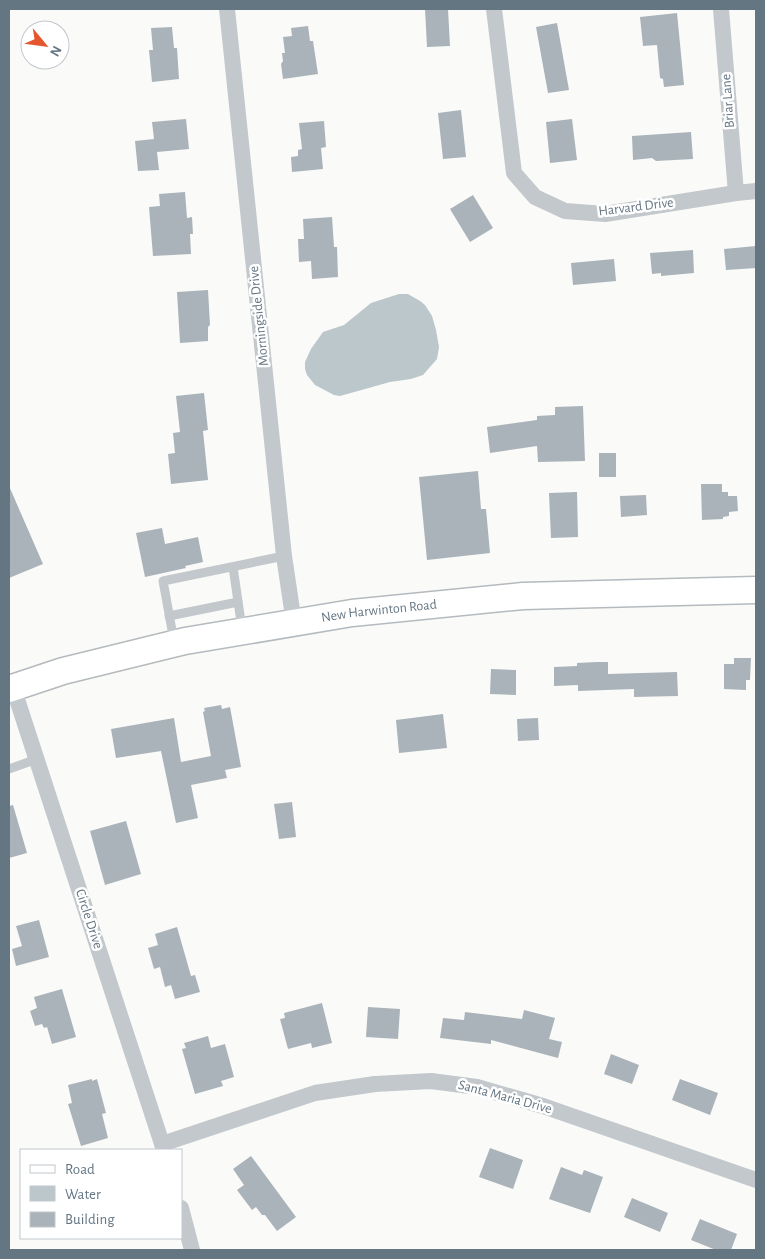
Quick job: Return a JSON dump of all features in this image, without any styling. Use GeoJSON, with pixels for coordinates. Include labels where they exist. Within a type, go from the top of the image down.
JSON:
{"type":"FeatureCollection","features":[{"type":"Feature","properties":{"kind":"main road","name":"New Harwinton Road"},"geometry":{"type":"LineString","coordinates":[[11,688],[63,671],[174,644],[352,613],[523,596],[756,590]]}},
{"type":"Feature","properties":{"kind":"street","name":"Morningside Drive"},"geometry":{"type":"LineString","coordinates":[[227,9],[284,556],[294,623]]}},
{"type":"Feature","properties":{"kind":"street","name":"Harvard Drive"},"geometry":{"type":"LineString","coordinates":[[494,9],[514,173],[535,197],[565,211],[605,214],[756,191]]}},
{"type":"Feature","properties":{"kind":"street","name":"Briar Lane"},"geometry":{"type":"LineString","coordinates":[[721,9],[736,193]]}},
{"type":"Feature","properties":{"kind":"street","name":"Circle Drive"},"geometry":{"type":"LineString","coordinates":[[11,688],[37,759],[163,1147]]}},
{"type":"Feature","properties":{"kind":"street","name":"Santa Maria Drive"},"geometry":{"type":"LineString","coordinates":[[163,1147],[315,1093],[375,1084],[431,1081],[477,1087],[543,1106],[756,1180]]}},
{"type":"Feature","properties":{"kind":"street"},"geometry":{"type":"LineString","coordinates":[[182,1212],[192,1250]]}},
{"type":"Feature","properties":{"kind":"lane"},"geometry":{"type":"LineString","coordinates":[[174,644],[162,581],[284,556]]}},
{"type":"Feature","properties":{"kind":"lane"},"geometry":{"type":"LineString","coordinates":[[233,567],[243,632]]}},
{"type":"Feature","properties":{"kind":"lane"},"geometry":{"type":"LineString","coordinates":[[169,616],[238,602]]}},
{"type":"Feature","properties":{"kind":"lane"},"geometry":{"type":"LineString","coordinates":[[9,769],[37,759]]}},
{"type":"Feature","properties":{"kind":"water"},"geometry":{"type":"Polygon","coordinates":[[[399,294],[408,294],[420,301],[432,316],[439,347],[437,359],[423,375],[340,396],[334,395],[315,385],[307,375],[305,362],[311,349],[323,332],[344,325],[371,303],[399,294]]]}},
{"type":"Feature","properties":{"kind":"building"},"geometry":{"type":"Polygon","coordinates":[[[425,9],[448,9],[450,46],[427,47],[425,9]]]}},
{"type":"Feature","properties":{"kind":"building"},"geometry":{"type":"Polygon","coordinates":[[[677,13],[684,85],[664,87],[663,79],[660,78],[657,45],[643,46],[640,17],[677,13]]]}},
{"type":"Feature","properties":{"kind":"building"},"geometry":{"type":"Polygon","coordinates":[[[557,23],[569,90],[548,93],[536,27],[557,23]]]}},
{"type":"Feature","properties":{"kind":"building"},"geometry":{"type":"Polygon","coordinates":[[[308,26],[310,41],[313,41],[318,74],[283,79],[281,64],[283,61],[282,53],[285,53],[283,37],[292,36],[291,28],[308,26]]]}},
{"type":"Feature","properties":{"kind":"building"},"geometry":{"type":"Polygon","coordinates":[[[172,27],[174,48],[177,48],[179,79],[152,82],[149,50],[153,50],[151,28],[172,27]]]}},
{"type":"Feature","properties":{"kind":"building"},"geometry":{"type":"Polygon","coordinates":[[[461,110],[466,157],[443,159],[438,113],[461,110]]]}},
{"type":"Feature","properties":{"kind":"building"},"geometry":{"type":"Polygon","coordinates":[[[186,119],[189,149],[157,152],[159,170],[138,171],[135,141],[154,139],[152,122],[186,119]]]}},
{"type":"Feature","properties":{"kind":"building"},"geometry":{"type":"Polygon","coordinates":[[[572,119],[577,160],[550,163],[546,122],[572,119]]]}},
{"type":"Feature","properties":{"kind":"building"},"geometry":{"type":"Polygon","coordinates":[[[324,121],[326,147],[321,148],[323,169],[292,172],[291,157],[298,156],[298,150],[302,149],[299,123],[324,121]]]}},
{"type":"Feature","properties":{"kind":"building"},"geometry":{"type":"Polygon","coordinates":[[[691,132],[693,159],[656,161],[652,158],[633,160],[632,136],[691,132]]]}},
{"type":"Feature","properties":{"kind":"building"},"geometry":{"type":"Polygon","coordinates":[[[185,192],[187,218],[192,217],[193,234],[190,234],[191,254],[153,256],[149,207],[160,206],[159,194],[185,192]]]}},
{"type":"Feature","properties":{"kind":"building"},"geometry":{"type":"Polygon","coordinates":[[[473,195],[493,228],[470,242],[450,209],[473,195]]]}},
{"type":"Feature","properties":{"kind":"building"},"geometry":{"type":"Polygon","coordinates":[[[332,217],[334,247],[337,247],[338,277],[312,279],[311,261],[299,262],[298,239],[304,239],[303,219],[332,217]]]}},
{"type":"Feature","properties":{"kind":"building"},"geometry":{"type":"Polygon","coordinates":[[[756,246],[756,268],[726,270],[724,249],[756,246]]]}},
{"type":"Feature","properties":{"kind":"building"},"geometry":{"type":"Polygon","coordinates":[[[693,250],[694,273],[661,276],[661,273],[652,274],[650,253],[693,250]]]}},
{"type":"Feature","properties":{"kind":"building"},"geometry":{"type":"Polygon","coordinates":[[[614,259],[616,281],[573,285],[571,263],[614,259]]]}},
{"type":"Feature","properties":{"kind":"building"},"geometry":{"type":"Polygon","coordinates":[[[208,290],[210,325],[208,327],[208,341],[180,343],[177,292],[208,290]]]}},
{"type":"Feature","properties":{"kind":"building"},"geometry":{"type":"Polygon","coordinates":[[[204,393],[208,430],[203,431],[208,480],[171,484],[168,454],[175,453],[173,433],[180,432],[176,396],[204,393]]]}},
{"type":"Feature","properties":{"kind":"building"},"geometry":{"type":"Polygon","coordinates":[[[583,406],[585,461],[538,462],[537,446],[490,453],[487,427],[537,420],[537,416],[555,415],[555,407],[583,406]]]}},
{"type":"Feature","properties":{"kind":"building"},"geometry":{"type":"Polygon","coordinates":[[[599,453],[616,453],[616,477],[599,477],[599,453]]]}},
{"type":"Feature","properties":{"kind":"building"},"geometry":{"type":"Polygon","coordinates":[[[478,471],[481,509],[486,509],[490,553],[427,560],[419,477],[478,471]]]}},
{"type":"Feature","properties":{"kind":"building"},"geometry":{"type":"Polygon","coordinates":[[[701,484],[722,484],[722,492],[728,492],[728,496],[737,496],[738,511],[729,512],[729,516],[723,517],[723,519],[702,520],[701,484]]]}},
{"type":"Feature","properties":{"kind":"building"},"geometry":{"type":"Polygon","coordinates":[[[9,486],[43,564],[9,578],[9,486]]]}},
{"type":"Feature","properties":{"kind":"building"},"geometry":{"type":"Polygon","coordinates":[[[577,492],[578,537],[551,538],[549,493],[577,492]]]}},
{"type":"Feature","properties":{"kind":"building"},"geometry":{"type":"Polygon","coordinates":[[[646,495],[647,515],[621,517],[620,496],[646,495]]]}},
{"type":"Feature","properties":{"kind":"building"},"geometry":{"type":"Polygon","coordinates":[[[162,528],[165,544],[198,537],[203,562],[185,566],[186,568],[145,577],[136,533],[162,528]]]}},
{"type":"Feature","properties":{"kind":"building"},"geometry":{"type":"Polygon","coordinates":[[[734,658],[751,658],[750,680],[746,680],[746,690],[724,689],[724,664],[734,664],[734,658]]]}},
{"type":"Feature","properties":{"kind":"building"},"geometry":{"type":"Polygon","coordinates":[[[608,662],[608,674],[677,672],[678,696],[634,697],[634,689],[578,691],[578,685],[554,686],[554,667],[577,666],[577,663],[608,662]]]}},
{"type":"Feature","properties":{"kind":"building"},"geometry":{"type":"Polygon","coordinates":[[[491,669],[516,670],[516,695],[490,694],[491,669]]]}},
{"type":"Feature","properties":{"kind":"building"},"geometry":{"type":"Polygon","coordinates":[[[221,705],[222,709],[230,707],[241,767],[225,770],[227,778],[191,785],[198,818],[176,823],[161,751],[116,758],[111,729],[174,718],[181,762],[211,756],[203,712],[205,711],[204,708],[221,705]]]}},
{"type":"Feature","properties":{"kind":"building"},"geometry":{"type":"Polygon","coordinates":[[[443,714],[447,748],[399,753],[396,720],[443,714]]]}},
{"type":"Feature","properties":{"kind":"building"},"geometry":{"type":"Polygon","coordinates":[[[538,718],[539,740],[518,741],[517,719],[538,718]]]}},
{"type":"Feature","properties":{"kind":"building"},"geometry":{"type":"Polygon","coordinates":[[[292,802],[296,837],[279,839],[274,804],[292,802]]]}},
{"type":"Feature","properties":{"kind":"building"},"geometry":{"type":"Polygon","coordinates":[[[13,805],[27,853],[9,858],[9,806],[13,805]]]}},
{"type":"Feature","properties":{"kind":"building"},"geometry":{"type":"Polygon","coordinates":[[[126,821],[141,874],[105,885],[90,831],[126,821]]]}},
{"type":"Feature","properties":{"kind":"building"},"geometry":{"type":"Polygon","coordinates":[[[39,920],[49,957],[16,966],[12,949],[22,946],[16,926],[39,920]]]}},
{"type":"Feature","properties":{"kind":"building"},"geometry":{"type":"Polygon","coordinates":[[[177,927],[191,976],[195,975],[200,992],[175,999],[171,985],[165,987],[160,967],[154,969],[148,948],[158,945],[155,934],[177,927]]]}},
{"type":"Feature","properties":{"kind":"building"},"geometry":{"type":"Polygon","coordinates":[[[62,989],[76,1037],[52,1044],[47,1027],[44,1028],[42,1024],[35,1026],[30,1011],[37,1008],[34,997],[62,989]]]}},
{"type":"Feature","properties":{"kind":"building"},"geometry":{"type":"Polygon","coordinates":[[[322,1003],[332,1043],[312,1048],[311,1043],[288,1049],[280,1019],[285,1018],[284,1013],[322,1003]]]}},
{"type":"Feature","properties":{"kind":"building"},"geometry":{"type":"Polygon","coordinates":[[[368,1007],[400,1009],[398,1039],[366,1037],[368,1007]]]}},
{"type":"Feature","properties":{"kind":"building"},"geometry":{"type":"Polygon","coordinates":[[[524,1010],[555,1018],[549,1039],[562,1042],[558,1058],[491,1040],[491,1044],[440,1038],[443,1018],[464,1020],[465,1012],[522,1019],[524,1010]]]}},
{"type":"Feature","properties":{"kind":"building"},"geometry":{"type":"Polygon","coordinates":[[[208,1036],[211,1048],[225,1044],[234,1077],[221,1081],[223,1086],[195,1094],[182,1049],[186,1048],[184,1043],[208,1036]]]}},
{"type":"Feature","properties":{"kind":"building"},"geometry":{"type":"Polygon","coordinates":[[[611,1054],[639,1065],[632,1084],[604,1074],[611,1054]]]}},
{"type":"Feature","properties":{"kind":"building"},"geometry":{"type":"Polygon","coordinates":[[[92,1079],[92,1081],[97,1079],[106,1113],[102,1114],[108,1138],[81,1146],[68,1104],[72,1103],[68,1085],[92,1079]]]}},
{"type":"Feature","properties":{"kind":"building"},"geometry":{"type":"Polygon","coordinates":[[[680,1079],[718,1093],[710,1115],[672,1100],[680,1079]]]}},
{"type":"Feature","properties":{"kind":"building"},"geometry":{"type":"Polygon","coordinates":[[[490,1148],[523,1160],[513,1189],[479,1177],[490,1148]]]}},
{"type":"Feature","properties":{"kind":"building"},"geometry":{"type":"Polygon","coordinates":[[[251,1156],[296,1217],[277,1231],[265,1215],[262,1215],[256,1207],[252,1210],[237,1190],[244,1185],[233,1169],[251,1156]]]}},
{"type":"Feature","properties":{"kind":"building"},"geometry":{"type":"Polygon","coordinates":[[[561,1167],[582,1175],[584,1170],[603,1177],[590,1213],[549,1199],[561,1167]]]}},
{"type":"Feature","properties":{"kind":"building"},"geometry":{"type":"Polygon","coordinates":[[[632,1198],[668,1213],[660,1232],[624,1217],[632,1198]]]}},
{"type":"Feature","properties":{"kind":"building"},"geometry":{"type":"Polygon","coordinates":[[[700,1219],[737,1234],[731,1250],[716,1250],[691,1240],[700,1219]]]}}]}
